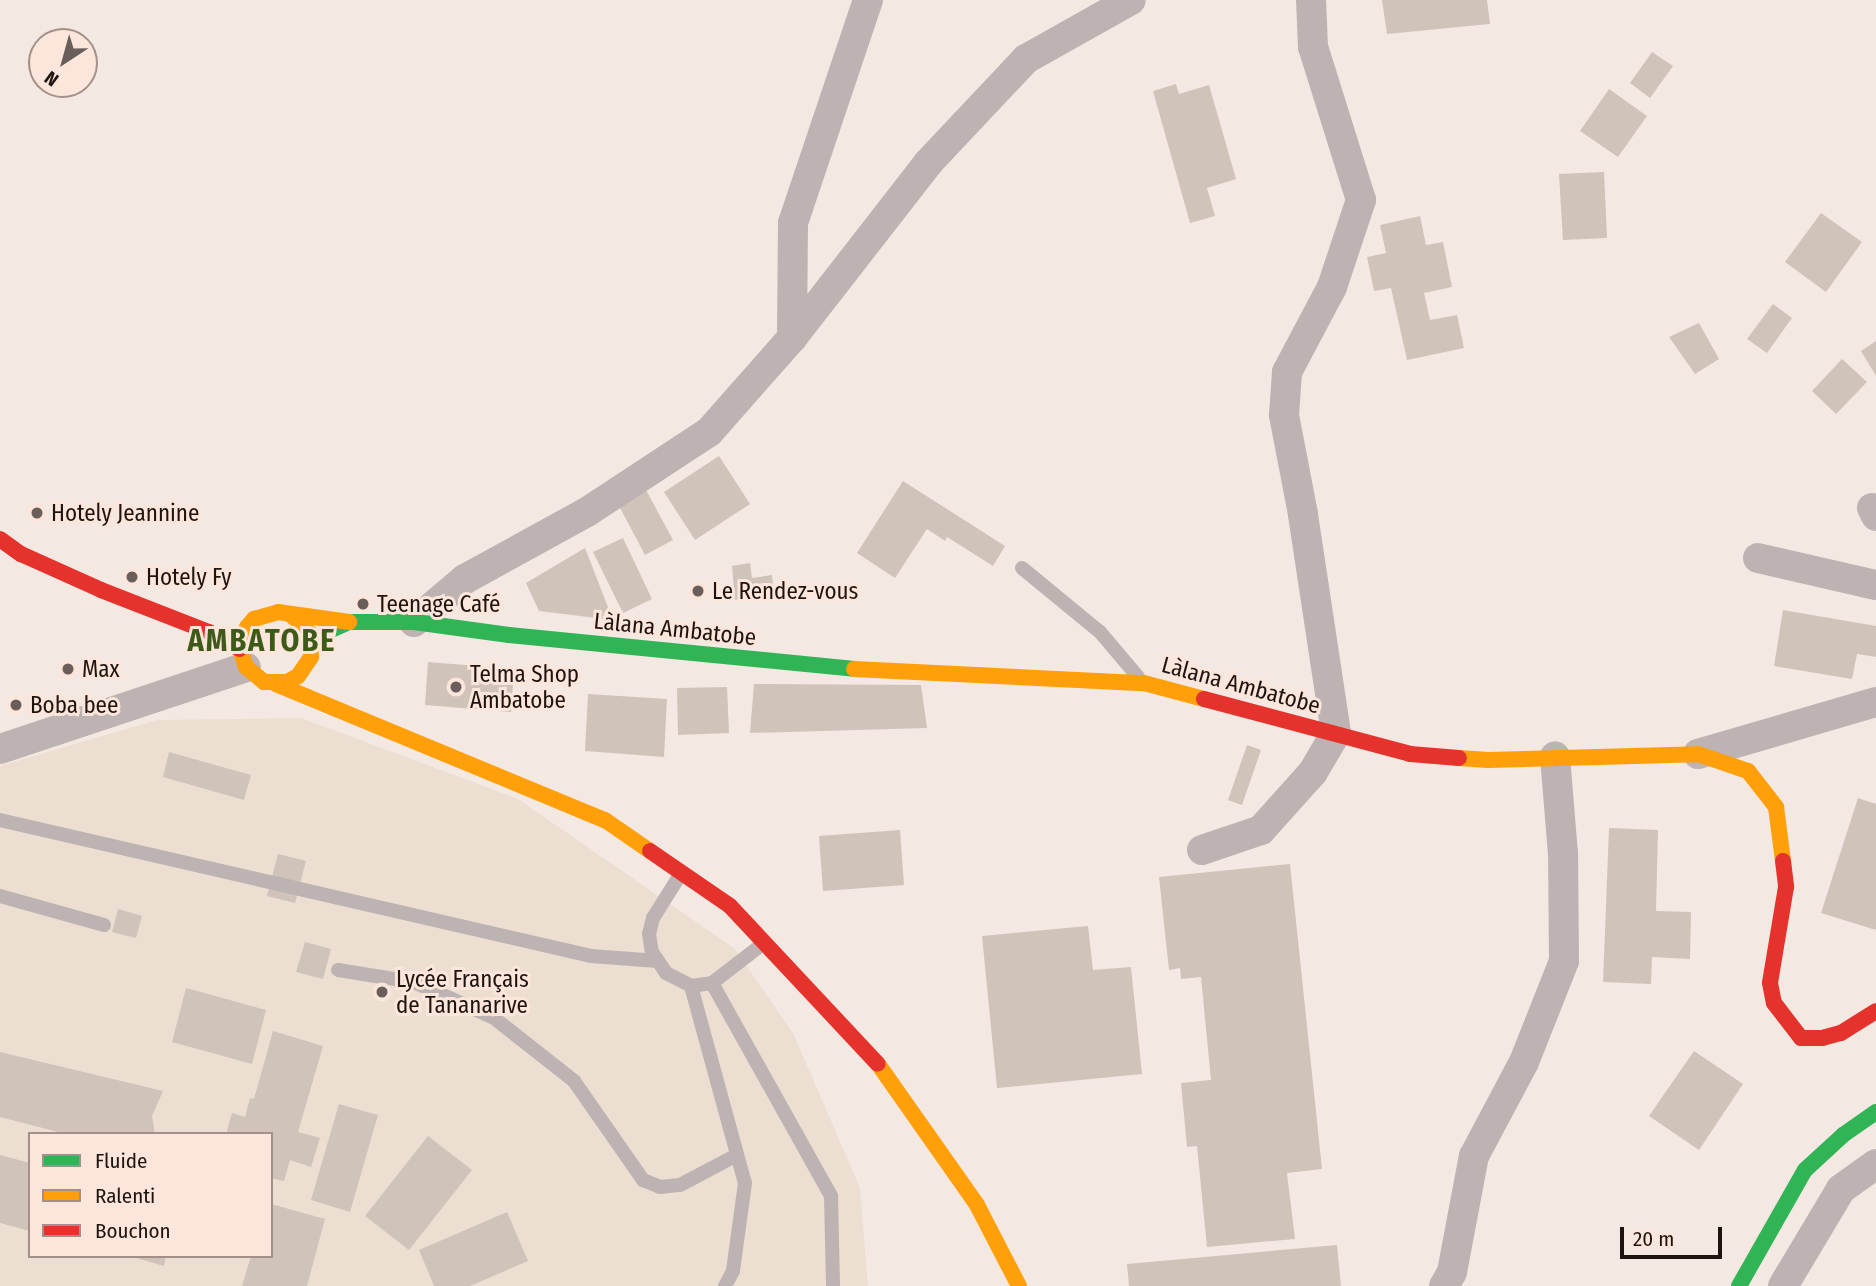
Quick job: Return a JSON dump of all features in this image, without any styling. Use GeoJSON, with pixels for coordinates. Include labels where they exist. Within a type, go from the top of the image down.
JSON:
{"type":"FeatureCollection","features":[{"type":"Feature","properties":{"kind":"street"},"geometry":{"type":"LineString","coordinates":[[792,338],[793,223],[868,0]]}},
{"type":"Feature","properties":{"kind":"street"},"geometry":{"type":"LineString","coordinates":[[414,622],[464,579],[587,512],[709,432],[792,338],[929,163],[1026,59],[1131,0]]}},
{"type":"Feature","properties":{"kind":"street"},"geometry":{"type":"LineString","coordinates":[[1202,850],[1261,830],[1313,772],[1336,733],[1303,514],[1284,415],[1287,372],[1332,287],[1361,200],[1312,47],[1311,0]]}},
{"type":"Feature","properties":{"kind":"street"},"geometry":{"type":"LineString","coordinates":[[0,539],[21,554],[101,590],[176,618],[243,658],[264,682],[276,684],[351,714],[605,820],[730,906],[874,1059],[977,1205],[1019,1286]]}},
{"type":"Feature","properties":{"kind":"street"},"geometry":{"type":"LineString","coordinates":[[1758,558],[1876,584]]}},
{"type":"Feature","properties":{"kind":"street","name":"Làlana Ambatobe"},"geometry":{"type":"LineString","coordinates":[[232,613],[278,612],[320,615],[349,622],[414,622],[509,635],[872,671],[1144,683],[1410,754],[1488,760],[1698,754],[1748,771],[1776,807],[1786,887],[1770,983],[1774,1003],[1801,1038],[1822,1038],[1841,1033],[1876,1011]]}},
{"type":"Feature","properties":{"kind":"street"},"geometry":{"type":"LineString","coordinates":[[176,618],[209,614]]}},
{"type":"Feature","properties":{"kind":"street"},"geometry":{"type":"LineString","coordinates":[[243,658],[247,627],[264,614]]}},
{"type":"Feature","properties":{"kind":"street"},"geometry":{"type":"LineString","coordinates":[[291,615],[301,622],[317,664],[351,714]]}},
{"type":"Feature","properties":{"kind":"street"},"geometry":{"type":"LineString","coordinates":[[276,684],[298,676],[317,664],[329,631],[349,622]]}},
{"type":"Feature","properties":{"kind":"street"},"geometry":{"type":"LineString","coordinates":[[0,749],[243,658]]}},
{"type":"Feature","properties":{"kind":"street"},"geometry":{"type":"LineString","coordinates":[[1698,754],[1876,702]]}},
{"type":"Feature","properties":{"kind":"street"},"geometry":{"type":"LineString","coordinates":[[1444,1286],[1452,1272],[1474,1156],[1524,1062],[1564,961],[1563,854],[1555,756]]}},
{"type":"Feature","properties":{"kind":"street"},"geometry":{"type":"LineString","coordinates":[[1740,1286],[1805,1170],[1843,1135],[1876,1112]]}},
{"type":"Feature","properties":{"kind":"street"},"geometry":{"type":"LineString","coordinates":[[1783,1286],[1841,1189],[1876,1164]]}},
{"type":"Feature","properties":{"kind":"lane"},"geometry":{"type":"LineString","coordinates":[[1021,568],[1100,632],[1144,683]]}},
{"type":"Feature","properties":{"kind":"lane"},"geometry":{"type":"LineString","coordinates":[[0,820],[591,956],[659,961]]}},
{"type":"Feature","properties":{"kind":"lane"},"geometry":{"type":"LineString","coordinates":[[681,872],[653,918],[649,934],[652,952],[666,973],[691,986],[712,983],[765,942]]}},
{"type":"Feature","properties":{"kind":"lane"},"geometry":{"type":"LineString","coordinates":[[0,896],[104,925]]}},
{"type":"Feature","properties":{"kind":"lane"},"geometry":{"type":"LineString","coordinates":[[338,970],[414,982],[494,1018],[574,1081],[643,1180],[660,1187],[680,1185],[737,1155]]}},
{"type":"Feature","properties":{"kind":"lane"},"geometry":{"type":"LineString","coordinates":[[712,983],[831,1196],[833,1286]]}},
{"type":"Feature","properties":{"kind":"lane"},"geometry":{"type":"LineString","coordinates":[[691,986],[745,1183],[733,1271],[725,1286]]}},
{"type":"Feature","properties":{"kind":"shaded area","name":"Lycée Français de Tananarive"},"geometry":{"type":"Polygon","coordinates":[[[301,718],[518,799],[735,949],[794,1035],[860,1188],[868,1286],[0,1286],[0,766],[157,720],[301,718]]]}},
{"type":"Feature","properties":{"kind":"building"},"geometry":{"type":"Polygon","coordinates":[[[1382,0],[1487,0],[1490,24],[1387,34],[1382,0]]]}},
{"type":"Feature","properties":{"kind":"building"},"geometry":{"type":"Polygon","coordinates":[[[1652,52],[1673,66],[1650,98],[1630,83],[1652,52]]]}},
{"type":"Feature","properties":{"kind":"building"},"geometry":{"type":"Polygon","coordinates":[[[1176,84],[1179,94],[1209,85],[1236,179],[1207,188],[1215,216],[1190,223],[1153,91],[1176,84]]]}},
{"type":"Feature","properties":{"kind":"building"},"geometry":{"type":"Polygon","coordinates":[[[1609,89],[1647,116],[1618,157],[1580,131],[1609,89]]]}},
{"type":"Feature","properties":{"kind":"building"},"geometry":{"type":"Polygon","coordinates":[[[1604,172],[1607,238],[1563,240],[1559,174],[1604,172]]]}},
{"type":"Feature","properties":{"kind":"building"},"geometry":{"type":"Polygon","coordinates":[[[1821,213],[1862,242],[1826,292],[1785,262],[1821,213]]]}},
{"type":"Feature","properties":{"kind":"building"},"geometry":{"type":"Polygon","coordinates":[[[1420,216],[1426,245],[1443,242],[1452,287],[1424,293],[1430,320],[1457,315],[1464,348],[1407,360],[1391,288],[1374,291],[1367,257],[1386,253],[1380,225],[1420,216]]]}},
{"type":"Feature","properties":{"kind":"building"},"geometry":{"type":"Polygon","coordinates":[[[1773,304],[1792,318],[1767,353],[1747,339],[1773,304]]]}},
{"type":"Feature","properties":{"kind":"building"},"geometry":{"type":"Polygon","coordinates":[[[1699,323],[1719,359],[1695,374],[1669,337],[1699,323]]]}},
{"type":"Feature","properties":{"kind":"building"},"geometry":{"type":"Polygon","coordinates":[[[1876,341],[1876,376],[1861,351],[1876,341]]]}},
{"type":"Feature","properties":{"kind":"building"},"geometry":{"type":"Polygon","coordinates":[[[1842,359],[1867,382],[1836,414],[1812,391],[1842,359]]]}},
{"type":"Feature","properties":{"kind":"building"},"geometry":{"type":"Polygon","coordinates":[[[719,456],[750,504],[695,540],[664,492],[719,456]]]}},
{"type":"Feature","properties":{"kind":"building"},"geometry":{"type":"Polygon","coordinates":[[[903,481],[1005,546],[993,566],[947,537],[945,541],[927,529],[895,578],[857,553],[903,481]]]}},
{"type":"Feature","properties":{"kind":"building"},"geometry":{"type":"Polygon","coordinates":[[[645,488],[673,540],[645,555],[617,502],[645,488]]]}},
{"type":"Feature","properties":{"kind":"building"},"geometry":{"type":"Polygon","coordinates":[[[623,538],[652,599],[623,613],[593,552],[623,538]]]}},
{"type":"Feature","properties":{"kind":"building"},"geometry":{"type":"Polygon","coordinates":[[[585,548],[613,620],[539,611],[526,583],[585,548]]]}},
{"type":"Feature","properties":{"kind":"building"},"geometry":{"type":"Polygon","coordinates":[[[750,563],[752,578],[772,575],[774,595],[735,600],[732,566],[750,563]]]}},
{"type":"Feature","properties":{"kind":"building"},"geometry":{"type":"Polygon","coordinates":[[[1783,610],[1876,626],[1876,657],[1857,654],[1852,679],[1774,666],[1783,610]]]}},
{"type":"Feature","properties":{"kind":"building"},"geometry":{"type":"Polygon","coordinates":[[[428,662],[514,669],[511,712],[425,705],[428,662]]]}},
{"type":"Feature","properties":{"kind":"building"},"geometry":{"type":"Polygon","coordinates":[[[754,684],[921,685],[927,728],[750,733],[754,684]]]}},
{"type":"Feature","properties":{"kind":"building"},"geometry":{"type":"Polygon","coordinates":[[[727,687],[729,733],[678,735],[677,688],[727,687]]]}},
{"type":"Feature","properties":{"kind":"building"},"geometry":{"type":"Polygon","coordinates":[[[588,694],[667,699],[664,757],[585,751],[588,694]]]}},
{"type":"Feature","properties":{"kind":"building"},"geometry":{"type":"Polygon","coordinates":[[[1247,745],[1261,750],[1242,805],[1228,800],[1247,745]]]}},
{"type":"Feature","properties":{"kind":"building"},"geometry":{"type":"Polygon","coordinates":[[[169,752],[251,775],[244,800],[163,777],[169,752]]]}},
{"type":"Feature","properties":{"kind":"building"},"geometry":{"type":"Polygon","coordinates":[[[1858,798],[1876,804],[1876,930],[1821,913],[1858,798]]]}},
{"type":"Feature","properties":{"kind":"building"},"geometry":{"type":"Polygon","coordinates":[[[1609,828],[1658,830],[1656,911],[1691,912],[1690,959],[1652,957],[1651,984],[1603,982],[1609,828]]]}},
{"type":"Feature","properties":{"kind":"building"},"geometry":{"type":"Polygon","coordinates":[[[900,830],[904,885],[823,891],[819,836],[900,830]]]}},
{"type":"Feature","properties":{"kind":"building"},"geometry":{"type":"Polygon","coordinates":[[[278,854],[306,861],[295,903],[267,896],[278,854]]]}},
{"type":"Feature","properties":{"kind":"building"},"geometry":{"type":"Polygon","coordinates":[[[1290,864],[1322,1169],[1287,1173],[1295,1239],[1207,1247],[1197,1146],[1187,1147],[1181,1083],[1211,1080],[1201,977],[1181,979],[1180,968],[1169,970],[1159,877],[1290,864]]]}},
{"type":"Feature","properties":{"kind":"building"},"geometry":{"type":"Polygon","coordinates":[[[118,909],[142,916],[136,938],[112,932],[118,909]]]}},
{"type":"Feature","properties":{"kind":"building"},"geometry":{"type":"Polygon","coordinates":[[[1088,926],[1093,970],[1131,967],[1142,1074],[997,1088],[982,936],[1088,926]]]}},
{"type":"Feature","properties":{"kind":"building"},"geometry":{"type":"Polygon","coordinates":[[[305,942],[331,949],[323,979],[296,972],[305,942]]]}},
{"type":"Feature","properties":{"kind":"building"},"geometry":{"type":"Polygon","coordinates":[[[186,988],[266,1010],[252,1064],[172,1042],[186,988]]]}},
{"type":"Feature","properties":{"kind":"building"},"geometry":{"type":"Polygon","coordinates":[[[273,1031],[323,1046],[298,1132],[320,1138],[311,1167],[290,1160],[284,1181],[273,1178],[273,1132],[227,1132],[232,1113],[245,1117],[250,1098],[254,1099],[273,1031]]]}},
{"type":"Feature","properties":{"kind":"building"},"geometry":{"type":"Polygon","coordinates":[[[1694,1051],[1743,1084],[1699,1150],[1649,1116],[1694,1051]]]}},
{"type":"Feature","properties":{"kind":"building"},"geometry":{"type":"Polygon","coordinates":[[[0,1052],[163,1091],[152,1116],[155,1132],[58,1132],[0,1117],[0,1052]]]}},
{"type":"Feature","properties":{"kind":"building"},"geometry":{"type":"Polygon","coordinates":[[[339,1104],[378,1115],[350,1212],[311,1200],[339,1104]]]}},
{"type":"Feature","properties":{"kind":"building"},"geometry":{"type":"Polygon","coordinates":[[[428,1136],[472,1170],[409,1250],[365,1216],[428,1136]]]}},
{"type":"Feature","properties":{"kind":"building"},"geometry":{"type":"Polygon","coordinates":[[[0,1155],[28,1162],[28,1230],[0,1223],[0,1155]]]}},
{"type":"Feature","properties":{"kind":"building"},"geometry":{"type":"Polygon","coordinates":[[[273,1205],[325,1219],[307,1286],[242,1286],[250,1258],[273,1258],[273,1205]]]}},
{"type":"Feature","properties":{"kind":"building"},"geometry":{"type":"Polygon","coordinates":[[[507,1212],[528,1261],[470,1286],[434,1286],[419,1250],[507,1212]]]}},
{"type":"Feature","properties":{"kind":"building"},"geometry":{"type":"Polygon","coordinates":[[[1337,1245],[1341,1286],[1129,1286],[1127,1264],[1337,1245]]]}},
{"type":"Feature","properties":{"kind":"building"},"geometry":{"type":"Polygon","coordinates":[[[136,1258],[166,1258],[164,1266],[136,1258]]]}},
{"type":"Feature","properties":{"kind":"traffic: fast"},"geometry":{"type":"LineString","coordinates":[[313,645],[329,631],[349,622],[414,622],[509,635],[854,669]]}},
{"type":"Feature","properties":{"kind":"traffic: fast"},"geometry":{"type":"LineString","coordinates":[[1739,1286],[1805,1170],[1843,1135],[1876,1112]]}},
{"type":"Feature","properties":{"kind":"traffic: slow"},"geometry":{"type":"LineString","coordinates":[[291,615],[309,632],[311,657],[298,676],[287,682],[264,682],[246,667],[240,649],[247,627],[254,619],[278,612],[349,622]]}},
{"type":"Feature","properties":{"kind":"traffic: slow"},"geometry":{"type":"LineString","coordinates":[[854,669],[1144,683],[1204,699]]}},
{"type":"Feature","properties":{"kind":"traffic: slow"},"geometry":{"type":"LineString","coordinates":[[276,684],[605,820],[650,851]]}},
{"type":"Feature","properties":{"kind":"traffic: slow"},"geometry":{"type":"LineString","coordinates":[[1459,758],[1488,760],[1698,754],[1748,771],[1776,807],[1783,861]]}},
{"type":"Feature","properties":{"kind":"traffic: slow"},"geometry":{"type":"LineString","coordinates":[[878,1064],[977,1205],[1019,1286]]}},
{"type":"Feature","properties":{"kind":"traffic: jam"},"geometry":{"type":"LineString","coordinates":[[0,539],[21,554],[101,590],[209,632],[240,649]]}},
{"type":"Feature","properties":{"kind":"traffic: jam"},"geometry":{"type":"LineString","coordinates":[[1204,699],[1410,754],[1459,758]]}},
{"type":"Feature","properties":{"kind":"traffic: jam"},"geometry":{"type":"LineString","coordinates":[[650,851],[730,906],[878,1064]]}},
{"type":"Feature","properties":{"kind":"traffic: jam"},"geometry":{"type":"LineString","coordinates":[[1783,861],[1786,887],[1770,983],[1774,1003],[1801,1038],[1822,1038],[1841,1033],[1876,1011]]}},
{"type":"Feature","properties":{"kind":"place","name":"Hotely Jeannine"},"geometry":{"type":"Point","coordinates":[37,513]}},
{"type":"Feature","properties":{"kind":"place","name":"Hotely Fy"},"geometry":{"type":"Point","coordinates":[132,577]}},
{"type":"Feature","properties":{"kind":"place","name":"Le Rendez-vous"},"geometry":{"type":"Point","coordinates":[698,591]}},
{"type":"Feature","properties":{"kind":"place","name":"Teenage Café"},"geometry":{"type":"Point","coordinates":[363,604]}},
{"type":"Feature","properties":{"kind":"place","name":"Max"},"geometry":{"type":"Point","coordinates":[68,669]}},
{"type":"Feature","properties":{"kind":"place","name":"Telma Shop Ambatobe"},"geometry":{"type":"Point","coordinates":[456,687]}},
{"type":"Feature","properties":{"kind":"place","name":"Boba bee"},"geometry":{"type":"Point","coordinates":[16,705]}},
{"type":"Feature","properties":{"kind":"place","name":"Lycée Français de Tananarive"},"geometry":{"type":"Point","coordinates":[382,992]}},
{"type":"Feature","properties":{"kind":"district","name":"AMBATOBE"},"geometry":{"type":"Point","coordinates":[262,641]}}]}
